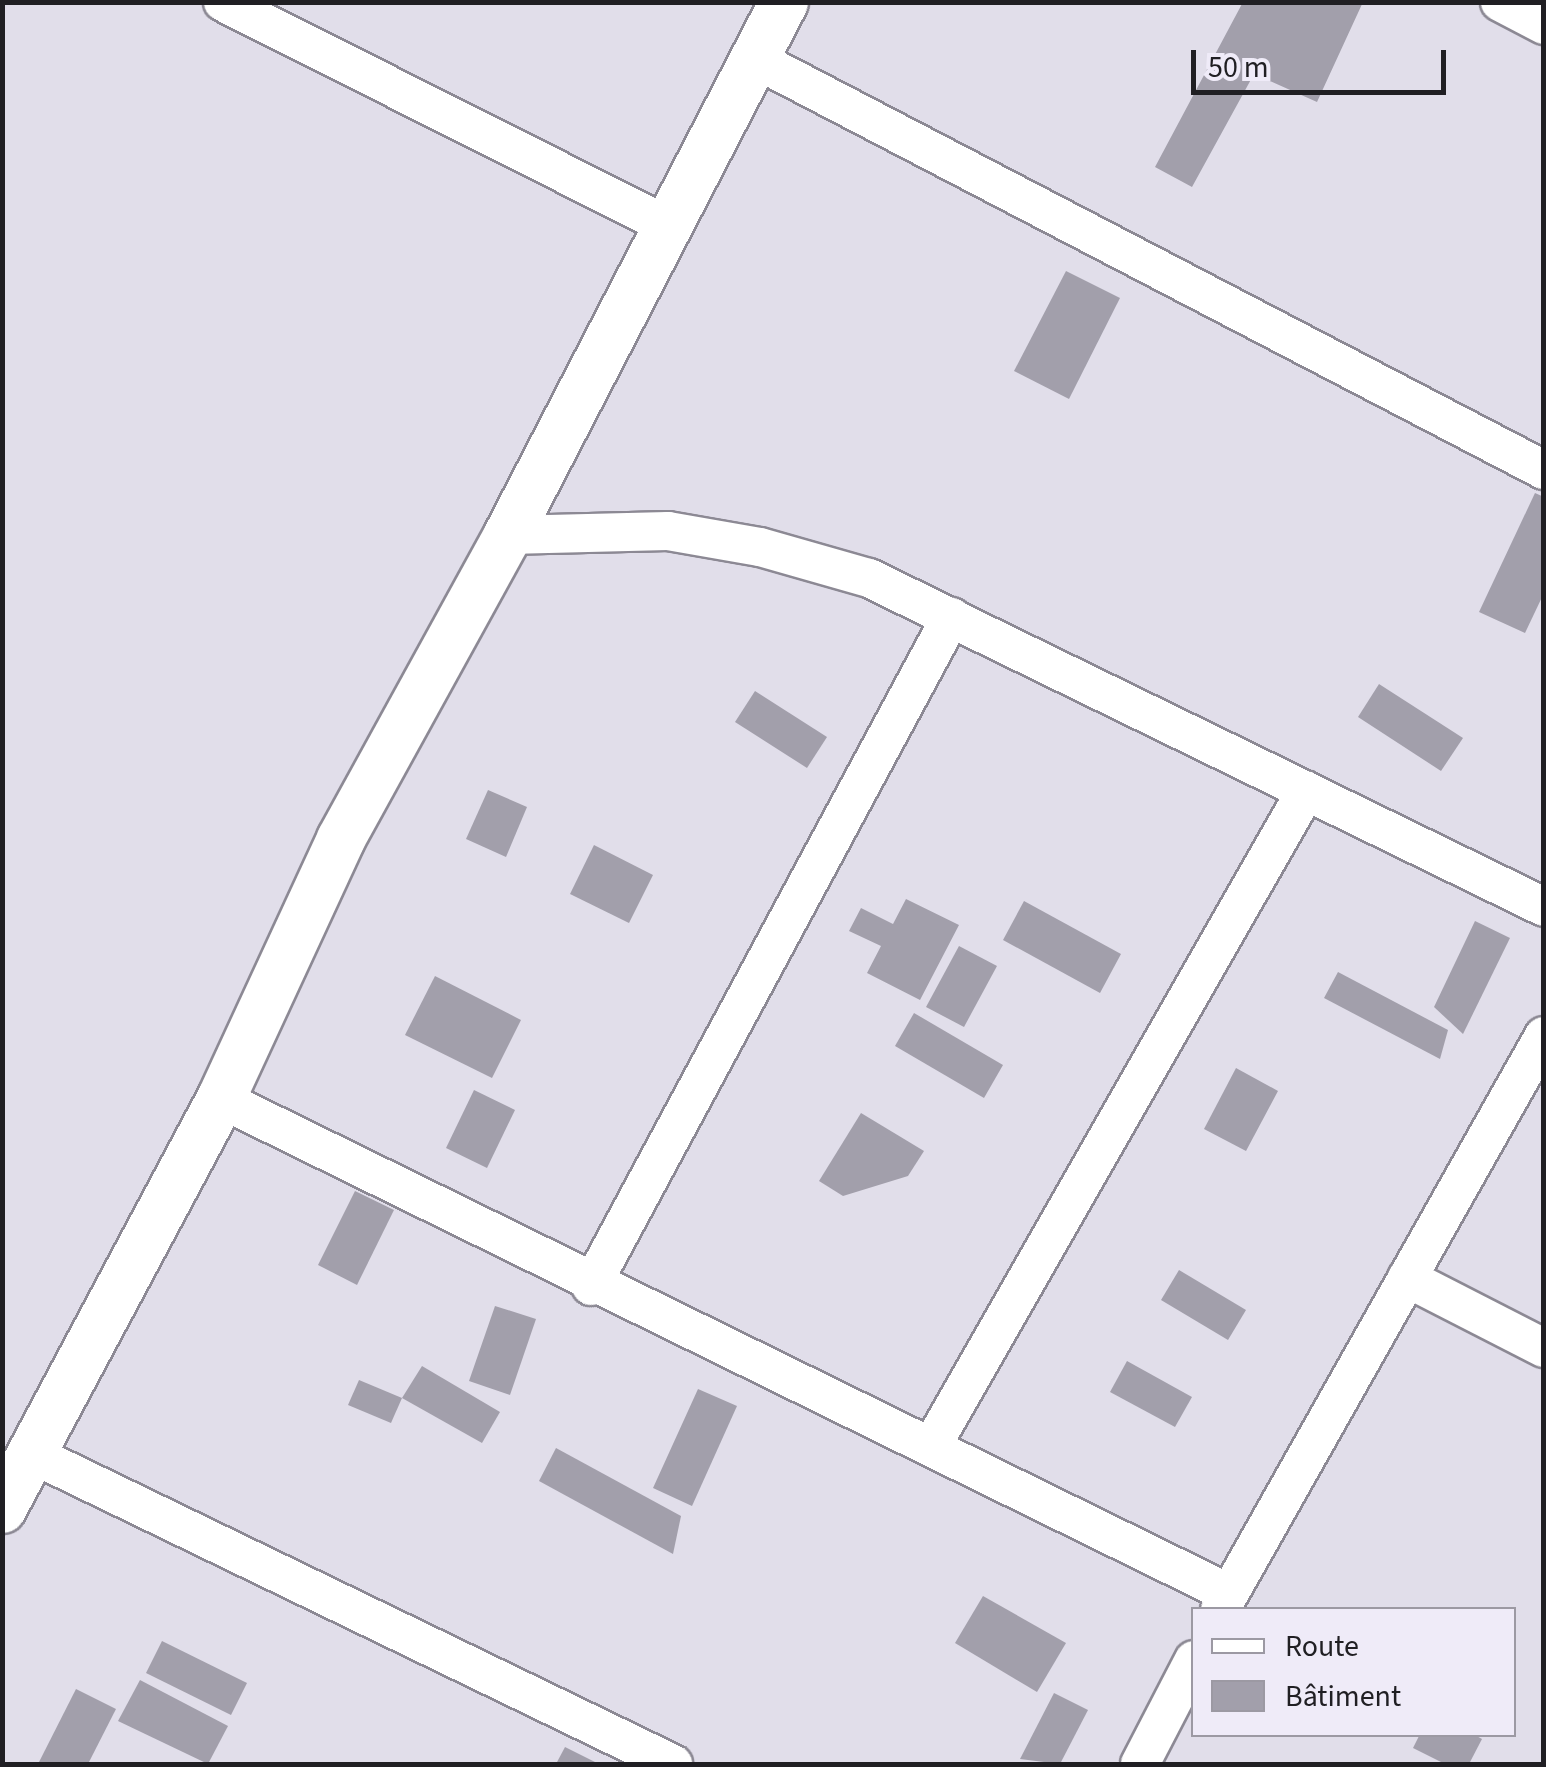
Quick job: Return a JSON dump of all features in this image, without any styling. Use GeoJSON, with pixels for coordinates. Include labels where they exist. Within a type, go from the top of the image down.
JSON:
{"type":"FeatureCollection","features":[{"type":"Feature","properties":{"kind":"main road"},"geometry":{"type":"LineString","coordinates":[[2,1508],[34,1455],[221,1098],[341,839],[508,535],[784,2]]}},
{"type":"Feature","properties":{"kind":"street"},"geometry":{"type":"LineString","coordinates":[[223,2],[668,226]]}},
{"type":"Feature","properties":{"kind":"street"},"geometry":{"type":"LineString","coordinates":[[1500,2],[1544,25]]}},
{"type":"Feature","properties":{"kind":"street"},"geometry":{"type":"LineString","coordinates":[[755,58],[1544,470]]}},
{"type":"Feature","properties":{"kind":"street"},"geometry":{"type":"LineString","coordinates":[[508,535],[668,531],[760,546],[869,578],[1544,907]]}},
{"type":"Feature","properties":{"kind":"street"},"geometry":{"type":"LineString","coordinates":[[592,1286],[952,617]]}},
{"type":"Feature","properties":{"kind":"street"},"geometry":{"type":"LineString","coordinates":[[931,1447],[1306,792]]}},
{"type":"Feature","properties":{"kind":"street"},"geometry":{"type":"LineString","coordinates":[[221,1098],[592,1286],[931,1447],[1224,1601],[1544,1036]]}},
{"type":"Feature","properties":{"kind":"street"},"geometry":{"type":"LineString","coordinates":[[1406,1278],[1544,1348]]}},
{"type":"Feature","properties":{"kind":"street"},"geometry":{"type":"LineString","coordinates":[[34,1455],[673,1764]]}},
{"type":"Feature","properties":{"kind":"street"},"geometry":{"type":"LineString","coordinates":[[1140,1764],[1191,1666]]}},
{"type":"Feature","properties":{"kind":"building"},"geometry":{"type":"Polygon","coordinates":[[[1243,2],[1363,2],[1317,102],[1254,74],[1192,187],[1155,167],[1243,2]]]}},
{"type":"Feature","properties":{"kind":"building"},"geometry":{"type":"Polygon","coordinates":[[[1066,271],[1120,298],[1069,399],[1014,371],[1066,271]]]}},
{"type":"Feature","properties":{"kind":"building"},"geometry":{"type":"Polygon","coordinates":[[[1535,493],[1544,497],[1544,593],[1525,633],[1479,612],[1535,493]]]}},
{"type":"Feature","properties":{"kind":"building"},"geometry":{"type":"Polygon","coordinates":[[[1379,684],[1463,738],[1441,771],[1358,717],[1379,684]]]}},
{"type":"Feature","properties":{"kind":"building"},"geometry":{"type":"Polygon","coordinates":[[[755,691],[827,737],[807,768],[735,722],[755,691]]]}},
{"type":"Feature","properties":{"kind":"building"},"geometry":{"type":"Polygon","coordinates":[[[488,790],[527,807],[506,857],[466,839],[488,790]]]}},
{"type":"Feature","properties":{"kind":"building"},"geometry":{"type":"Polygon","coordinates":[[[594,845],[653,875],[629,923],[570,894],[594,845]]]}},
{"type":"Feature","properties":{"kind":"building"},"geometry":{"type":"Polygon","coordinates":[[[906,899],[959,925],[920,1000],[867,973],[881,946],[849,931],[861,908],[893,924],[906,899]]]}},
{"type":"Feature","properties":{"kind":"building"},"geometry":{"type":"Polygon","coordinates":[[[1024,901],[1121,954],[1100,993],[1003,940],[1024,901]]]}},
{"type":"Feature","properties":{"kind":"building"},"geometry":{"type":"Polygon","coordinates":[[[1475,921],[1510,938],[1463,1034],[1434,1007],[1475,921]]]}},
{"type":"Feature","properties":{"kind":"building"},"geometry":{"type":"Polygon","coordinates":[[[959,946],[997,966],[964,1027],[926,1007],[959,946]]]}},
{"type":"Feature","properties":{"kind":"building"},"geometry":{"type":"Polygon","coordinates":[[[1338,972],[1448,1030],[1440,1059],[1324,998],[1338,972]]]}},
{"type":"Feature","properties":{"kind":"building"},"geometry":{"type":"Polygon","coordinates":[[[435,976],[521,1020],[492,1078],[405,1035],[435,976]]]}},
{"type":"Feature","properties":{"kind":"building"},"geometry":{"type":"Polygon","coordinates":[[[914,1013],[1003,1065],[984,1098],[895,1046],[914,1013]]]}},
{"type":"Feature","properties":{"kind":"building"},"geometry":{"type":"Polygon","coordinates":[[[1236,1068],[1278,1091],[1246,1151],[1204,1129],[1236,1068]]]}},
{"type":"Feature","properties":{"kind":"building"},"geometry":{"type":"Polygon","coordinates":[[[474,1090],[515,1110],[487,1168],[446,1148],[474,1090]]]}},
{"type":"Feature","properties":{"kind":"building"},"geometry":{"type":"Polygon","coordinates":[[[861,1113],[924,1151],[908,1176],[843,1196],[819,1181],[861,1113]]]}},
{"type":"Feature","properties":{"kind":"building"},"geometry":{"type":"Polygon","coordinates":[[[355,1191],[394,1210],[357,1285],[318,1265],[355,1191]]]}},
{"type":"Feature","properties":{"kind":"building"},"geometry":{"type":"Polygon","coordinates":[[[1179,1270],[1246,1310],[1228,1340],[1161,1300],[1179,1270]]]}},
{"type":"Feature","properties":{"kind":"building"},"geometry":{"type":"Polygon","coordinates":[[[495,1306],[536,1319],[510,1395],[469,1381],[495,1306]]]}},
{"type":"Feature","properties":{"kind":"building"},"geometry":{"type":"Polygon","coordinates":[[[1127,1361],[1192,1397],[1175,1427],[1110,1392],[1127,1361]]]}},
{"type":"Feature","properties":{"kind":"building"},"geometry":{"type":"Polygon","coordinates":[[[422,1366],[500,1412],[482,1443],[402,1398],[422,1366]]]}},
{"type":"Feature","properties":{"kind":"building"},"geometry":{"type":"Polygon","coordinates":[[[359,1380],[402,1398],[391,1423],[348,1405],[359,1380]]]}},
{"type":"Feature","properties":{"kind":"building"},"geometry":{"type":"Polygon","coordinates":[[[698,1389],[737,1406],[692,1506],[653,1488],[698,1389]]]}},
{"type":"Feature","properties":{"kind":"building"},"geometry":{"type":"Polygon","coordinates":[[[556,1448],[681,1516],[673,1554],[539,1481],[556,1448]]]}},
{"type":"Feature","properties":{"kind":"building"},"geometry":{"type":"Polygon","coordinates":[[[983,1596],[1066,1643],[1037,1692],[955,1643],[983,1596]]]}},
{"type":"Feature","properties":{"kind":"building"},"geometry":{"type":"Polygon","coordinates":[[[162,1641],[247,1683],[231,1715],[146,1673],[162,1641]]]}},
{"type":"Feature","properties":{"kind":"building"},"geometry":{"type":"Polygon","coordinates":[[[140,1680],[228,1726],[208,1764],[118,1721],[140,1680]]]}},
{"type":"Feature","properties":{"kind":"building"},"geometry":{"type":"Polygon","coordinates":[[[76,1689],[116,1709],[88,1764],[38,1764],[76,1689]]]}},
{"type":"Feature","properties":{"kind":"building"},"geometry":{"type":"Polygon","coordinates":[[[1054,1693],[1088,1710],[1060,1764],[1020,1759],[1054,1693]]]}},
{"type":"Feature","properties":{"kind":"building"},"geometry":{"type":"Polygon","coordinates":[[[1418,1737],[1482,1739],[1469,1764],[1445,1764],[1413,1748],[1418,1737]]]}},
{"type":"Feature","properties":{"kind":"building"},"geometry":{"type":"Polygon","coordinates":[[[565,1747],[599,1764],[556,1764],[565,1747]]]}}]}
